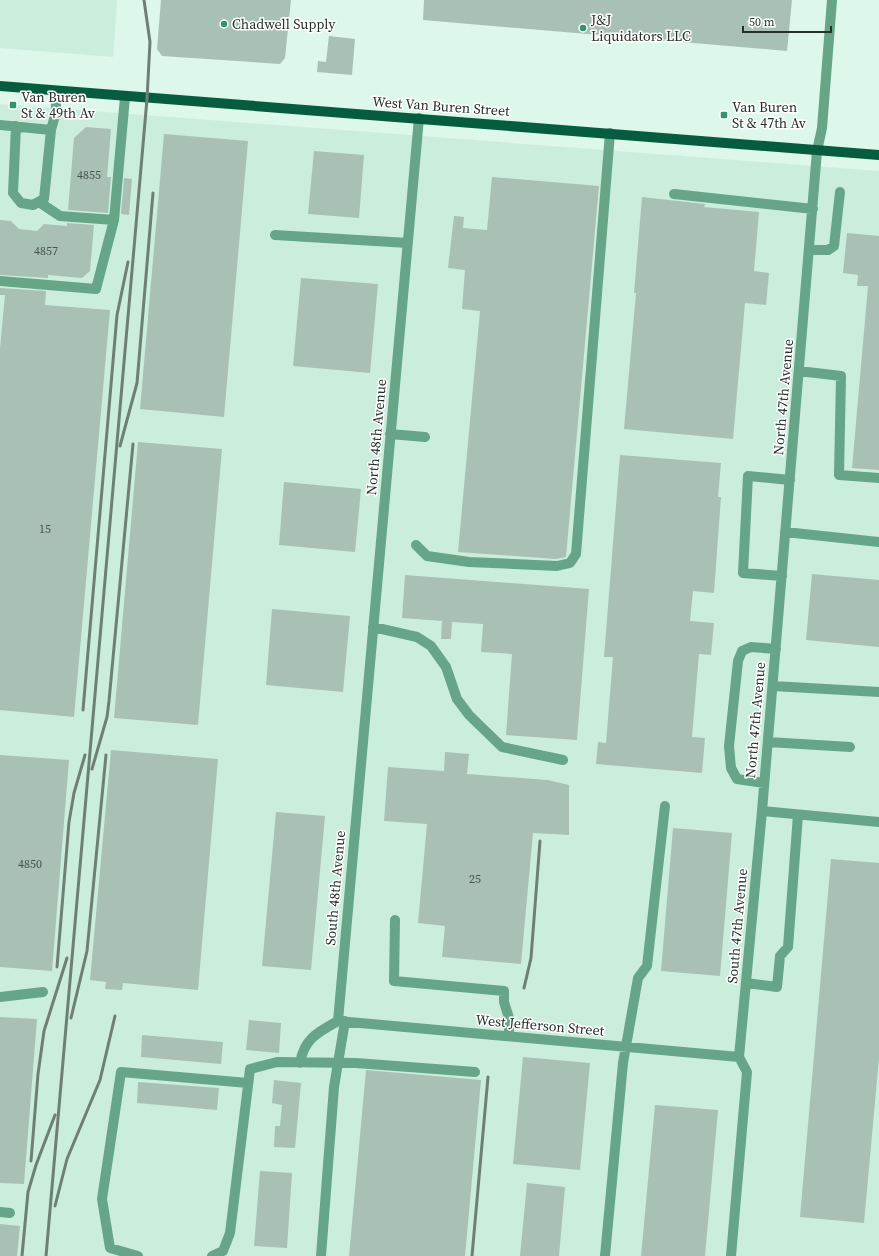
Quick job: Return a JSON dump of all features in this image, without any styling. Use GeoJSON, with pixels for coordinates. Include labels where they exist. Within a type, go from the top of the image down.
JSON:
{"type":"FeatureCollection","features":[{"type":"Feature","properties":{"kind":"main road","name":"West Van Buren Street"},"geometry":{"type":"LineString","coordinates":[[0,86],[879,155]]}},
{"type":"Feature","properties":{"kind":"street","name":"North 47th Avenue"},"geometry":{"type":"LineString","coordinates":[[763,798],[809,250],[818,150],[822,128],[832,0]]}},
{"type":"Feature","properties":{"kind":"street"},"geometry":{"type":"LineString","coordinates":[[16,126],[13,193],[21,203],[33,205],[44,199],[51,130],[56,112],[56,91]]}},
{"type":"Feature","properties":{"kind":"street"},"geometry":{"type":"LineString","coordinates":[[0,281],[96,289],[114,220],[125,97]]}},
{"type":"Feature","properties":{"kind":"street","name":"North 48th Avenue"},"geometry":{"type":"LineString","coordinates":[[361,758],[419,118]]}},
{"type":"Feature","properties":{"kind":"street"},"geometry":{"type":"LineString","coordinates":[[0,125],[51,130]]}},
{"type":"Feature","properties":{"kind":"street"},"geometry":{"type":"LineString","coordinates":[[416,546],[427,556],[470,562],[557,566],[570,563],[576,554],[610,133]]}},
{"type":"Feature","properties":{"kind":"street"},"geometry":{"type":"LineString","coordinates":[[809,250],[828,250],[834,246],[840,192]]}},
{"type":"Feature","properties":{"kind":"street"},"geometry":{"type":"LineString","coordinates":[[674,194],[813,209]]}},
{"type":"Feature","properties":{"kind":"street"},"geometry":{"type":"LineString","coordinates":[[39,202],[60,216],[114,220]]}},
{"type":"Feature","properties":{"kind":"street"},"geometry":{"type":"LineString","coordinates":[[275,235],[408,243]]}},
{"type":"Feature","properties":{"kind":"street"},"geometry":{"type":"LineString","coordinates":[[799,371],[841,376],[839,475],[879,478]]}},
{"type":"Feature","properties":{"kind":"street"},"geometry":{"type":"LineString","coordinates":[[390,434],[425,437]]}},
{"type":"Feature","properties":{"kind":"street"},"geometry":{"type":"LineString","coordinates":[[782,576],[743,573],[748,476],[790,480]]}},
{"type":"Feature","properties":{"kind":"street"},"geometry":{"type":"LineString","coordinates":[[785,532],[879,542]]}},
{"type":"Feature","properties":{"kind":"street"},"geometry":{"type":"LineString","coordinates":[[373,627],[417,637],[431,646],[446,667],[457,699],[469,715],[502,747],[563,760]]}},
{"type":"Feature","properties":{"kind":"street"},"geometry":{"type":"LineString","coordinates":[[764,783],[737,779],[731,768],[729,746],[738,661],[742,651],[751,647],[776,649]]}},
{"type":"Feature","properties":{"kind":"street"},"geometry":{"type":"LineString","coordinates":[[773,686],[879,692]]}},
{"type":"Feature","properties":{"kind":"street"},"geometry":{"type":"LineString","coordinates":[[768,742],[850,747]]}},
{"type":"Feature","properties":{"kind":"street","name":"South 48th Avenue"},"geometry":{"type":"LineString","coordinates":[[321,1256],[334,1087],[338,1064],[361,758]]}},
{"type":"Feature","properties":{"kind":"street","name":"South 47th Avenue"},"geometry":{"type":"LineString","coordinates":[[739,1057],[763,798]]}},
{"type":"Feature","properties":{"kind":"street"},"geometry":{"type":"LineString","coordinates":[[605,1256],[626,1046],[638,978],[647,966],[665,806]]}},
{"type":"Feature","properties":{"kind":"street"},"geometry":{"type":"LineString","coordinates":[[762,811],[879,822]]}},
{"type":"Feature","properties":{"kind":"street"},"geometry":{"type":"LineString","coordinates":[[746,983],[777,987],[780,956],[788,947],[798,815]]}},
{"type":"Feature","properties":{"kind":"street"},"geometry":{"type":"LineString","coordinates":[[395,920],[394,981],[504,991],[504,1002],[509,1018],[509,1036]]}},
{"type":"Feature","properties":{"kind":"street"},"geometry":{"type":"LineString","coordinates":[[0,996],[43,992]]}},
{"type":"Feature","properties":{"kind":"street"},"geometry":{"type":"LineString","coordinates":[[300,1063],[302,1051],[314,1034],[341,1021]]}},
{"type":"Feature","properties":{"kind":"street","name":"West Jefferson Street"},"geometry":{"type":"LineString","coordinates":[[341,1021],[739,1057]]}},
{"type":"Feature","properties":{"kind":"street"},"geometry":{"type":"LineString","coordinates":[[731,1256],[747,1072],[739,1057]]}},
{"type":"Feature","properties":{"kind":"street"},"geometry":{"type":"LineString","coordinates":[[212,1256],[223,1251],[230,1233],[250,1069],[277,1062],[338,1064],[356,1063],[475,1072]]}},
{"type":"Feature","properties":{"kind":"street"},"geometry":{"type":"LineString","coordinates":[[138,1256],[110,1248],[102,1199],[122,1072],[248,1083]]}},
{"type":"Feature","properties":{"kind":"shaded area"},"geometry":{"type":"Polygon","coordinates":[[[0,0],[117,0],[113,57],[0,48],[0,0]]]}},
{"type":"Feature","properties":{"kind":"shaded area"},"geometry":{"type":"Polygon","coordinates":[[[0,104],[879,171],[879,1256],[0,1256],[0,104]]]}},
{"type":"Feature","properties":{"kind":"building","name":"Chadwell Supply"},"geometry":{"type":"Polygon","coordinates":[[[161,0],[291,0],[285,58],[280,64],[162,56],[157,49],[161,0]]]}},
{"type":"Feature","properties":{"kind":"building"},"geometry":{"type":"Polygon","coordinates":[[[424,0],[792,0],[787,51],[423,20],[424,0]]]}},
{"type":"Feature","properties":{"kind":"building"},"geometry":{"type":"Polygon","coordinates":[[[329,36],[355,39],[352,75],[317,72],[318,61],[326,62],[329,36]]]}},
{"type":"Feature","properties":{"kind":"building"},"geometry":{"type":"Polygon","coordinates":[[[86,127],[111,129],[107,177],[111,177],[108,213],[68,210],[74,138],[86,127]]]}},
{"type":"Feature","properties":{"kind":"building"},"geometry":{"type":"Polygon","coordinates":[[[164,134],[248,141],[224,417],[140,409],[164,134]]]}},
{"type":"Feature","properties":{"kind":"building"},"geometry":{"type":"Polygon","coordinates":[[[314,151],[364,155],[359,218],[308,214],[314,151]]]}},
{"type":"Feature","properties":{"kind":"building"},"geometry":{"type":"Polygon","coordinates":[[[492,177],[599,186],[566,557],[556,559],[458,552],[480,311],[462,309],[465,270],[448,268],[454,216],[464,217],[463,228],[487,230],[492,177]]]}},
{"type":"Feature","properties":{"kind":"building"},"geometry":{"type":"Polygon","coordinates":[[[124,178],[132,179],[129,215],[121,214],[124,178]]]}},
{"type":"Feature","properties":{"kind":"building"},"geometry":{"type":"Polygon","coordinates":[[[642,197],[705,204],[704,207],[759,212],[754,271],[769,273],[766,305],[745,303],[733,439],[624,429],[636,293],[634,293],[642,197]]]}},
{"type":"Feature","properties":{"kind":"building"},"geometry":{"type":"Polygon","coordinates":[[[0,220],[11,221],[19,229],[37,231],[44,224],[67,226],[67,223],[94,225],[90,271],[82,278],[48,275],[48,278],[0,275],[0,220]]]}},
{"type":"Feature","properties":{"kind":"building"},"geometry":{"type":"Polygon","coordinates":[[[847,233],[879,236],[879,470],[852,468],[868,286],[857,286],[858,275],[843,273],[847,233]]]}},
{"type":"Feature","properties":{"kind":"building"},"geometry":{"type":"Polygon","coordinates":[[[301,278],[378,284],[370,373],[293,366],[301,278]]]}},
{"type":"Feature","properties":{"kind":"building"},"geometry":{"type":"Polygon","coordinates":[[[0,288],[46,291],[45,305],[110,310],[74,717],[0,710],[0,348],[5,295],[0,295],[0,288]]]}},
{"type":"Feature","properties":{"kind":"building"},"geometry":{"type":"Polygon","coordinates":[[[138,442],[222,449],[198,725],[114,718],[138,442]]]}},
{"type":"Feature","properties":{"kind":"building"},"geometry":{"type":"Polygon","coordinates":[[[620,455],[721,463],[718,497],[721,497],[714,593],[693,591],[690,621],[714,623],[711,655],[699,654],[692,737],[705,738],[702,773],[596,764],[598,742],[606,743],[613,657],[604,657],[620,455]]]}},
{"type":"Feature","properties":{"kind":"building"},"geometry":{"type":"Polygon","coordinates":[[[284,482],[361,489],[355,552],[279,545],[284,482]]]}},
{"type":"Feature","properties":{"kind":"building"},"geometry":{"type":"Polygon","coordinates":[[[812,574],[879,580],[879,647],[806,640],[812,574]]]}},
{"type":"Feature","properties":{"kind":"building"},"geometry":{"type":"Polygon","coordinates":[[[405,575],[589,589],[577,740],[506,735],[512,654],[481,652],[483,624],[452,622],[451,639],[441,639],[442,621],[402,618],[405,575]]]}},
{"type":"Feature","properties":{"kind":"building"},"geometry":{"type":"Polygon","coordinates":[[[272,609],[350,616],[343,692],[266,685],[272,609]]]}},
{"type":"Feature","properties":{"kind":"building"},"geometry":{"type":"Polygon","coordinates":[[[111,750],[218,759],[198,990],[123,983],[122,990],[105,989],[106,982],[90,980],[111,750]]]}},
{"type":"Feature","properties":{"kind":"building"},"geometry":{"type":"Polygon","coordinates":[[[445,752],[469,754],[467,774],[548,780],[569,785],[569,835],[533,833],[521,964],[442,957],[445,926],[418,923],[427,824],[384,821],[388,767],[444,771],[445,752]]]}},
{"type":"Feature","properties":{"kind":"building"},"geometry":{"type":"Polygon","coordinates":[[[0,755],[69,760],[52,971],[0,967],[0,755]]]}},
{"type":"Feature","properties":{"kind":"building"},"geometry":{"type":"Polygon","coordinates":[[[276,812],[325,816],[311,970],[262,966],[276,812]]]}},
{"type":"Feature","properties":{"kind":"building"},"geometry":{"type":"Polygon","coordinates":[[[673,828],[732,833],[720,976],[661,971],[673,828]]]}},
{"type":"Feature","properties":{"kind":"building"},"geometry":{"type":"Polygon","coordinates":[[[831,859],[879,863],[879,1058],[864,1223],[800,1217],[831,859]]]}},
{"type":"Feature","properties":{"kind":"building"},"geometry":{"type":"Polygon","coordinates":[[[0,1017],[37,1019],[24,1184],[0,1183],[0,1017]]]}},
{"type":"Feature","properties":{"kind":"building"},"geometry":{"type":"Polygon","coordinates":[[[249,1020],[281,1023],[279,1053],[246,1050],[249,1020]]]}},
{"type":"Feature","properties":{"kind":"building"},"geometry":{"type":"Polygon","coordinates":[[[142,1035],[223,1042],[221,1064],[141,1057],[142,1035]]]}},
{"type":"Feature","properties":{"kind":"building"},"geometry":{"type":"Polygon","coordinates":[[[523,1057],[590,1063],[580,1170],[513,1164],[523,1057]]]}},
{"type":"Feature","properties":{"kind":"building"},"geometry":{"type":"Polygon","coordinates":[[[366,1070],[481,1080],[465,1256],[349,1256],[366,1070]]]}},
{"type":"Feature","properties":{"kind":"building"},"geometry":{"type":"Polygon","coordinates":[[[274,1080],[301,1083],[295,1148],[274,1147],[275,1126],[280,1126],[282,1105],[272,1103],[274,1080]]]}},
{"type":"Feature","properties":{"kind":"building"},"geometry":{"type":"Polygon","coordinates":[[[138,1082],[219,1088],[217,1110],[137,1103],[138,1082]]]}},
{"type":"Feature","properties":{"kind":"building"},"geometry":{"type":"Polygon","coordinates":[[[655,1105],[718,1110],[705,1256],[641,1256],[655,1105]]]}},
{"type":"Feature","properties":{"kind":"building"},"geometry":{"type":"Polygon","coordinates":[[[260,1171],[292,1173],[287,1248],[254,1246],[260,1171]]]}},
{"type":"Feature","properties":{"kind":"building"},"geometry":{"type":"Polygon","coordinates":[[[527,1183],[565,1187],[559,1256],[520,1256],[527,1183]]]}},
{"type":"Feature","properties":{"kind":"building"},"geometry":{"type":"Polygon","coordinates":[[[0,1224],[20,1226],[17,1256],[0,1256],[0,1224]]]}},
{"type":"Feature","properties":{"kind":"railway"},"geometry":{"type":"LineString","coordinates":[[46,1256],[147,99],[150,42],[144,0]]}},
{"type":"Feature","properties":{"kind":"railway"},"geometry":{"type":"LineString","coordinates":[[120,446],[137,383],[153,193]]}},
{"type":"Feature","properties":{"kind":"railway"},"geometry":{"type":"LineString","coordinates":[[83,710],[117,315],[128,262]]}},
{"type":"Feature","properties":{"kind":"railway"},"geometry":{"type":"LineString","coordinates":[[92,769],[107,717],[133,444]]}},
{"type":"Feature","properties":{"kind":"railway"},"geometry":{"type":"LineString","coordinates":[[57,967],[69,822],[74,793],[85,755]]}},
{"type":"Feature","properties":{"kind":"railway"},"geometry":{"type":"LineString","coordinates":[[71,1018],[87,951],[106,755]]}},
{"type":"Feature","properties":{"kind":"railway"},"geometry":{"type":"LineString","coordinates":[[524,988],[531,958],[540,841]]}},
{"type":"Feature","properties":{"kind":"railway"},"geometry":{"type":"LineString","coordinates":[[31,1161],[38,1074],[44,1031],[67,958]]}},
{"type":"Feature","properties":{"kind":"railway"},"geometry":{"type":"LineString","coordinates":[[55,1206],[67,1159],[100,1080],[115,1016]]}},
{"type":"Feature","properties":{"kind":"railway"},"geometry":{"type":"LineString","coordinates":[[472,1256],[488,1077]]}},
{"type":"Feature","properties":{"kind":"railway"},"geometry":{"type":"LineString","coordinates":[[22,1256],[28,1192],[36,1165],[55,1115]]}},
{"type":"Feature","properties":{"kind":"place","name":"Chadwell Supply"},"geometry":{"type":"Point","coordinates":[224,24]}},
{"type":"Feature","properties":{"kind":"place","name":"J&J Liquidators LLC"},"geometry":{"type":"Point","coordinates":[583,28]}},
{"type":"Feature","properties":{"kind":"place","name":"Van Buren St & 49th Av"},"geometry":{"type":"Point","coordinates":[13,105]}},
{"type":"Feature","properties":{"kind":"place","name":"Van Buren St & 47th Av"},"geometry":{"type":"Point","coordinates":[724,115]}}]}
